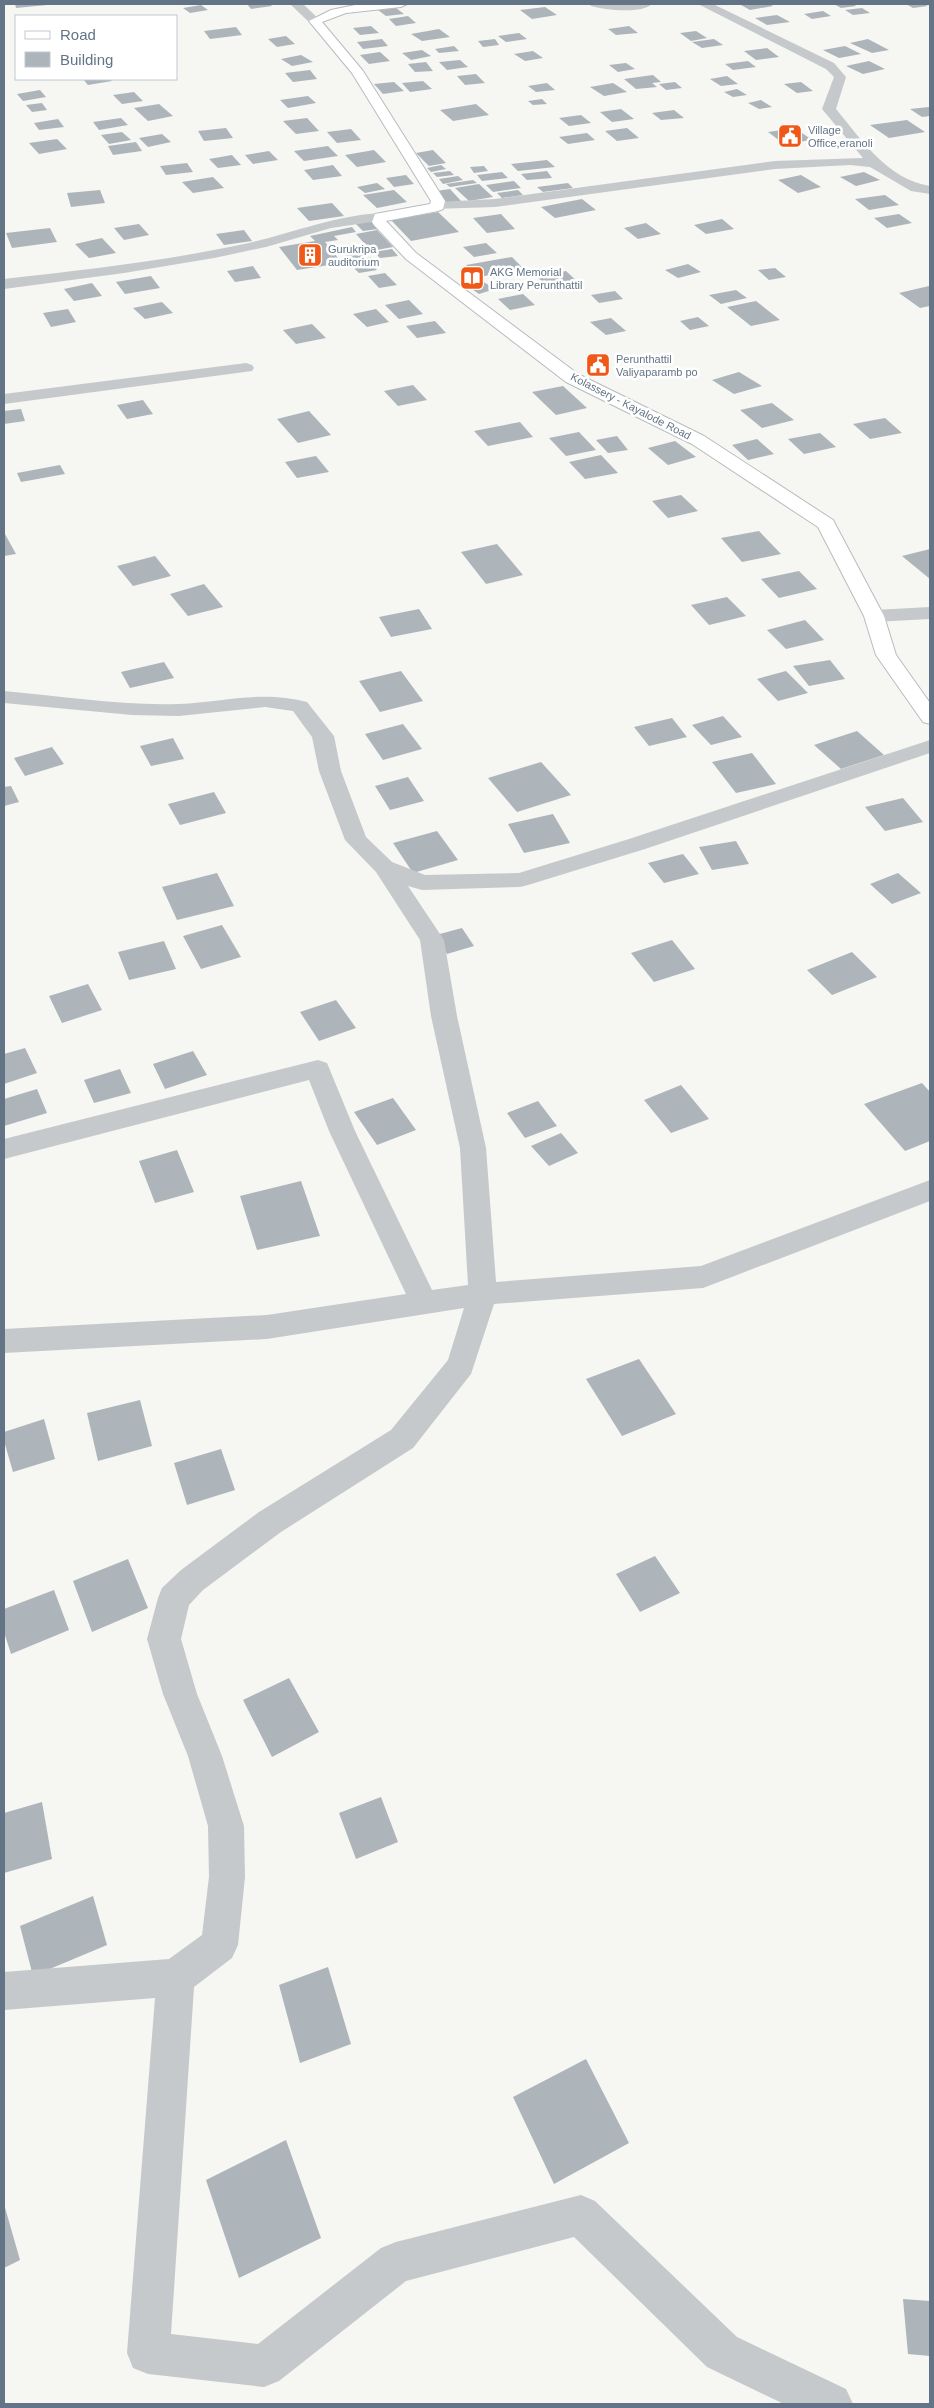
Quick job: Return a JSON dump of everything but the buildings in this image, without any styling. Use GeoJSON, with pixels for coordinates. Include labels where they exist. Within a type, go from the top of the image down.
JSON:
{"type":"FeatureCollection","features":[{"type":"Feature","properties":{"kind":"main road"},"geometry":{"type":"LineString","coordinates":[[380,218],[438,206],[438,201],[357,71],[315,21],[322,17],[356,9],[401,4]]}},
{"type":"Feature","properties":{"kind":"main road","name":"Kolassery - Kayalode Road"},"geometry":{"type":"LineString","coordinates":[[380,218],[379,222],[384,228],[412,256],[572,378],[594,387],[698,440],[826,524],[874,616],[886,655],[930,718]]}},
{"type":"Feature","properties":{"kind":"street"},"geometry":{"type":"LineString","coordinates":[[296,4],[315,21]]}},
{"type":"Feature","properties":{"kind":"street"},"geometry":{"type":"LineString","coordinates":[[596,4],[613,7],[646,4]]}},
{"type":"Feature","properties":{"kind":"street"},"geometry":{"type":"LineString","coordinates":[[704,4],[830,66],[840,78],[829,109],[874,163],[894,177],[923,189],[930,206]]}},
{"type":"Feature","properties":{"kind":"street"},"geometry":{"type":"LineString","coordinates":[[438,206],[495,204],[775,165],[850,160],[874,163]]}},
{"type":"Feature","properties":{"kind":"street"},"geometry":{"type":"LineString","coordinates":[[4,284],[171,263],[252,246],[323,225],[347,220],[380,218]]}},
{"type":"Feature","properties":{"kind":"street"},"geometry":{"type":"LineString","coordinates":[[4,399],[246,368]]}},
{"type":"Feature","properties":{"kind":"street"},"geometry":{"type":"LineString","coordinates":[[874,616],[930,613]]}},
{"type":"Feature","properties":{"kind":"street"},"geometry":{"type":"LineString","coordinates":[[4,697],[132,709],[179,710],[265,701],[300,706],[323,736],[330,771],[356,840],[384,867],[432,940],[444,1016],[473,1148],[483,1294],[461,1365],[402,1439],[270,1522],[192,1580],[174,1598],[164,1639],[180,1694],[206,1756],[226,1826],[227,1860],[219,1945],[176,1977],[4,1991]]}},
{"type":"Feature","properties":{"kind":"street"},"geometry":{"type":"LineString","coordinates":[[384,867],[422,882],[520,880],[637,844],[930,746]]}},
{"type":"Feature","properties":{"kind":"street"},"geometry":{"type":"LineString","coordinates":[[4,1149],[318,1069],[342,1131],[424,1303]]}},
{"type":"Feature","properties":{"kind":"street"},"geometry":{"type":"LineString","coordinates":[[4,1341],[267,1327],[483,1294],[703,1277],[930,1190]]}},
{"type":"Feature","properties":{"kind":"street"},"geometry":{"type":"LineString","coordinates":[[176,1977],[148,2353],[264,2366],[396,2263],[581,2215],[722,2352],[831,2404]]}},
{"type":"Feature","properties":{"kind":"place","name":"Village Office,eranoli"},"geometry":{"type":"Point","coordinates":[790,136]}},
{"type":"Feature","properties":{"kind":"place","name":"Gurukripa auditorium"},"geometry":{"type":"Point","coordinates":[310,255]}},
{"type":"Feature","properties":{"kind":"place","name":"AKG Memorial Library Perunthattil"},"geometry":{"type":"Point","coordinates":[472,278]}},
{"type":"Feature","properties":{"kind":"place","name":"Perunthattil Valiyaparamb po"},"geometry":{"type":"Point","coordinates":[598,365]}}]}
